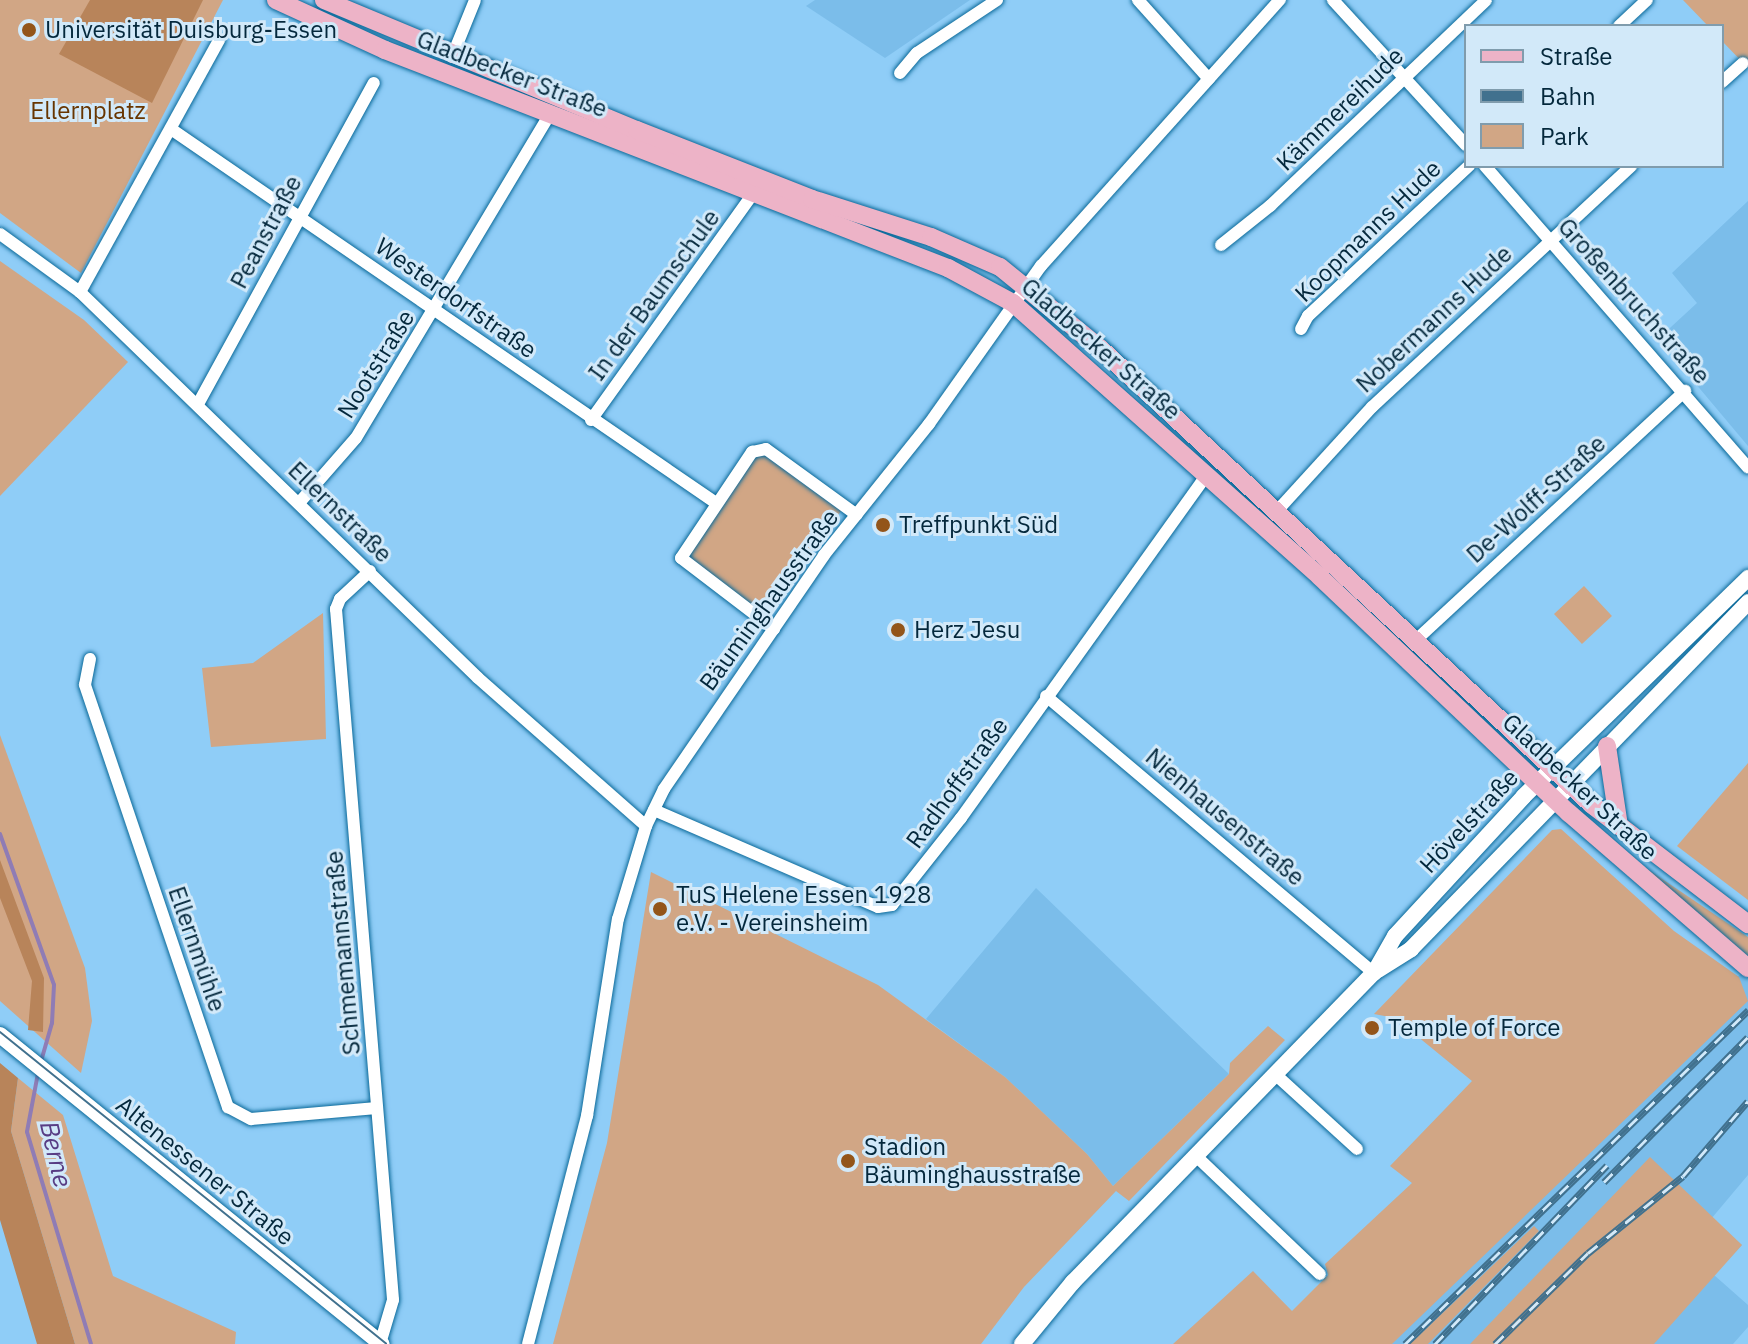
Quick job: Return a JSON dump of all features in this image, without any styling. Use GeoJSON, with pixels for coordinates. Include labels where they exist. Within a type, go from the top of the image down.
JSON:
{"type":"FeatureCollection","features":[{"type":"Feature","properties":{"kind":"main road","name":"Gladbecker Straße"},"geometry":{"type":"LineString","coordinates":[[276,0],[385,50],[752,195],[948,268],[1013,303],[1207,474],[1555,799],[1748,968]]}},
{"type":"Feature","properties":{"kind":"main road","name":"Gladbecker Straße"},"geometry":{"type":"LineString","coordinates":[[324,0],[452,57],[812,199],[945,243],[1027,285],[1571,784],[1619,826],[1748,924]]}},
{"type":"Feature","properties":{"kind":"main road","name":"Hövelstraße"},"geometry":{"type":"LineString","coordinates":[[1374,973],[1395,936],[1538,782],[1748,578]]}},
{"type":"Feature","properties":{"kind":"main road","name":"Hövelstraße"},"geometry":{"type":"LineString","coordinates":[[1022,1344],[1073,1282],[1275,1074],[1374,973],[1411,949],[1748,602]]}},
{"type":"Feature","properties":{"kind":"main road"},"geometry":{"type":"LineString","coordinates":[[1607,746],[1619,826]]}},
{"type":"Feature","properties":{"kind":"main road","name":"Altenessener Straße"},"geometry":{"type":"LineString","coordinates":[[0,1035],[380,1344]]}},
{"type":"Feature","properties":{"kind":"street"},"geometry":{"type":"LineString","coordinates":[[452,57],[475,0]]}},
{"type":"Feature","properties":{"kind":"street"},"geometry":{"type":"LineString","coordinates":[[900,73],[917,53],[997,0]]}},
{"type":"Feature","properties":{"kind":"street"},"geometry":{"type":"LineString","coordinates":[[1138,0],[1209,79]]}},
{"type":"Feature","properties":{"kind":"street","name":"Bäuminghausstraße"},"geometry":{"type":"LineString","coordinates":[[528,1344],[585,1124],[618,919],[646,826],[654,810],[774,629],[1013,303],[1280,0]]}},
{"type":"Feature","properties":{"kind":"street"},"geometry":{"type":"LineString","coordinates":[[1333,0],[1464,143]]}},
{"type":"Feature","properties":{"kind":"street","name":"Kämmereihude"},"geometry":{"type":"LineString","coordinates":[[1221,245],[1239,235],[1486,0]]}},
{"type":"Feature","properties":{"kind":"street"},"geometry":{"type":"LineString","coordinates":[[1621,24],[1647,0]]}},
{"type":"Feature","properties":{"kind":"street"},"geometry":{"type":"LineString","coordinates":[[80,292],[219,40]]}},
{"type":"Feature","properties":{"kind":"street"},"geometry":{"type":"LineString","coordinates":[[1724,80],[1743,63]]}},
{"type":"Feature","properties":{"kind":"street","name":"Peanstraße"},"geometry":{"type":"LineString","coordinates":[[198,404],[374,83]]}},
{"type":"Feature","properties":{"kind":"street","name":"Nootstraße"},"geometry":{"type":"LineString","coordinates":[[299,503],[356,438],[435,311],[549,115]]}},
{"type":"Feature","properties":{"kind":"street","name":"Westerdorfstraße"},"geometry":{"type":"LineString","coordinates":[[171,129],[716,503]]}},
{"type":"Feature","properties":{"kind":"street","name":"Koopmanns Hude"},"geometry":{"type":"LineString","coordinates":[[1301,329],[1308,316],[1467,168]]}},
{"type":"Feature","properties":{"kind":"street","name":"Großenbruchstraße"},"geometry":{"type":"LineString","coordinates":[[1487,168],[1685,391],[1748,467]]}},
{"type":"Feature","properties":{"kind":"street","name":"Nobermanns Hude"},"geometry":{"type":"LineString","coordinates":[[1276,512],[1372,407],[1629,168]]}},
{"type":"Feature","properties":{"kind":"street","name":"In der Baumschule"},"geometry":{"type":"LineString","coordinates":[[591,420],[752,195]]}},
{"type":"Feature","properties":{"kind":"street","name":"Ellernstraße"},"geometry":{"type":"LineString","coordinates":[[0,234],[80,292],[478,678],[646,826]]}},
{"type":"Feature","properties":{"kind":"street","name":"De-Wolff-Straße"},"geometry":{"type":"LineString","coordinates":[[1416,640],[1685,391]]}},
{"type":"Feature","properties":{"kind":"street"},"geometry":{"type":"LineString","coordinates":[[774,629],[681,558],[716,503],[758,448],[857,515]]}},
{"type":"Feature","properties":{"kind":"street","name":"Radhoffstraße"},"geometry":{"type":"LineString","coordinates":[[654,810],[885,908],[898,901],[1207,474]]}},
{"type":"Feature","properties":{"kind":"street","name":"Schmemannstraße"},"geometry":{"type":"LineString","coordinates":[[370,571],[336,609],[393,1300],[380,1344]]}},
{"type":"Feature","properties":{"kind":"street","name":"Ellernmühle"},"geometry":{"type":"LineString","coordinates":[[90,659],[85,685],[228,1107],[251,1119],[377,1108]]}},
{"type":"Feature","properties":{"kind":"street","name":"Nienhausenstraße"},"geometry":{"type":"LineString","coordinates":[[1046,696],[1374,973]]}},
{"type":"Feature","properties":{"kind":"street"},"geometry":{"type":"LineString","coordinates":[[1275,1074],[1357,1149]]}},
{"type":"Feature","properties":{"kind":"street"},"geometry":{"type":"LineString","coordinates":[[1196,1156],[1320,1274]]}},
{"type":"Feature","properties":{"kind":"shaded area"},"geometry":{"type":"Polygon","coordinates":[[[90,0],[203,0],[152,103],[59,54],[90,0]]]}},
{"type":"Feature","properties":{"kind":"shaded area"},"geometry":{"type":"Polygon","coordinates":[[[815,0],[970,0],[885,58],[806,6],[815,0]]]}},
{"type":"Feature","properties":{"kind":"shaded area"},"geometry":{"type":"Polygon","coordinates":[[[1748,201],[1748,446],[1658,339],[1697,303],[1672,273],[1748,201]]]}},
{"type":"Feature","properties":{"kind":"shaded area"},"geometry":{"type":"Polygon","coordinates":[[[0,860],[44,978],[43,1032],[28,1030],[32,981],[0,898],[0,860]]]}},
{"type":"Feature","properties":{"kind":"shaded area"},"geometry":{"type":"Polygon","coordinates":[[[1036,888],[1229,1074],[1113,1186],[1087,1154],[1005,1077],[926,1019],[1036,888]]]}},
{"type":"Feature","properties":{"kind":"shaded area"},"geometry":{"type":"Polygon","coordinates":[[[1748,968],[1748,1175],[1711,1219],[1742,1245],[1714,1275],[1748,1305],[1748,1327],[1733,1344],[1306,1344],[1748,968]]]}},
{"type":"Feature","properties":{"kind":"shaded area"},"geometry":{"type":"Polygon","coordinates":[[[0,1063],[18,1078],[11,1131],[75,1344],[37,1344],[0,1220],[0,1063]]]}},
{"type":"Feature","properties":{"kind":"green space","name":"Ellernplatz"},"geometry":{"type":"Polygon","coordinates":[[[0,0],[223,0],[81,273],[0,213],[0,0]]]}},
{"type":"Feature","properties":{"kind":"green space"},"geometry":{"type":"Polygon","coordinates":[[[1683,0],[1748,0],[1748,68],[1724,43],[1724,24],[1706,24],[1683,0]]]}},
{"type":"Feature","properties":{"kind":"green space"},"geometry":{"type":"Polygon","coordinates":[[[0,261],[84,320],[128,362],[0,496],[0,261]]]}},
{"type":"Feature","properties":{"kind":"green space"},"geometry":{"type":"Polygon","coordinates":[[[764,455],[841,511],[765,615],[689,561],[688,550],[756,456],[764,455]]]}},
{"type":"Feature","properties":{"kind":"green space"},"geometry":{"type":"Polygon","coordinates":[[[1584,586],[1612,616],[1582,644],[1554,614],[1584,586]]]}},
{"type":"Feature","properties":{"kind":"green space"},"geometry":{"type":"Polygon","coordinates":[[[323,613],[326,739],[211,747],[202,668],[253,663],[323,613]]]}},
{"type":"Feature","properties":{"kind":"green space"},"geometry":{"type":"Polygon","coordinates":[[[0,735],[85,968],[92,1021],[81,1073],[0,1001],[0,735]]]}},
{"type":"Feature","properties":{"kind":"green space"},"geometry":{"type":"Polygon","coordinates":[[[1748,763],[1748,900],[1677,846],[1748,763]]]}},
{"type":"Feature","properties":{"kind":"green space"},"geometry":{"type":"Polygon","coordinates":[[[1561,829],[1674,931],[1739,977],[1748,1001],[1392,1344],[1173,1344],[1253,1271],[1292,1311],[1328,1275],[1325,1264],[1412,1183],[1390,1166],[1472,1081],[1395,1018],[1374,1014],[1552,830],[1561,829]]]}},
{"type":"Feature","properties":{"kind":"green space"},"geometry":{"type":"Polygon","coordinates":[[[1646,868],[1748,937],[1748,956],[1644,871],[1646,868]]]}},
{"type":"Feature","properties":{"kind":"green space"},"geometry":{"type":"Polygon","coordinates":[[[651,872],[878,985],[1005,1077],[1087,1154],[1113,1186],[1229,1074],[1230,1063],[1268,1026],[1285,1040],[1129,1201],[1116,1191],[1024,1287],[981,1344],[553,1344],[607,1143],[651,872]]]}},
{"type":"Feature","properties":{"kind":"green space"},"geometry":{"type":"Polygon","coordinates":[[[18,1078],[63,1115],[113,1276],[236,1332],[235,1344],[75,1344],[11,1131],[18,1078]]]}},
{"type":"Feature","properties":{"kind":"green space"},"geometry":{"type":"Polygon","coordinates":[[[1650,1157],[1742,1245],[1654,1344],[1470,1344],[1650,1157]]]}},
{"type":"Feature","properties":{"kind":"green space"},"geometry":{"type":"Polygon","coordinates":[[[1534,1226],[1539,1231],[1428,1344],[1410,1344],[1534,1226]]]}},
{"type":"Feature","properties":{"kind":"waterway","name":"Berne"},"geometry":{"type":"LineString","coordinates":[[0,834],[54,985],[52,1023],[41,1061]]}},
{"type":"Feature","properties":{"kind":"waterway","name":"Berne"},"geometry":{"type":"LineString","coordinates":[[38,1073],[27,1132],[91,1344]]}},
{"type":"Feature","properties":{"kind":"tram line"},"geometry":{"type":"LineString","coordinates":[[0,1032],[386,1344]]}},
{"type":"Feature","properties":{"kind":"railway"},"geometry":{"type":"LineString","coordinates":[[1405,1344],[1748,1010]]}},
{"type":"Feature","properties":{"kind":"railway"},"geometry":{"type":"LineString","coordinates":[[1604,1182],[1748,1037]]}},
{"type":"Feature","properties":{"kind":"railway"},"geometry":{"type":"LineString","coordinates":[[1495,1344],[1588,1253],[1683,1176],[1748,1101]]}},
{"type":"Feature","properties":{"kind":"railway"},"geometry":{"type":"LineString","coordinates":[[1435,1344],[1607,1165]]}},
{"type":"Feature","properties":{"kind":"place","name":"Universität Duisburg-Essen"},"geometry":{"type":"Point","coordinates":[29,30]}},
{"type":"Feature","properties":{"kind":"place","name":"Treffpunkt Süd"},"geometry":{"type":"Point","coordinates":[883,525]}},
{"type":"Feature","properties":{"kind":"place","name":"Herz Jesu"},"geometry":{"type":"Point","coordinates":[898,630]}},
{"type":"Feature","properties":{"kind":"place","name":"TuS Helene Essen 1928 e.V. - Vereinsheim"},"geometry":{"type":"Point","coordinates":[660,909]}},
{"type":"Feature","properties":{"kind":"place","name":"Temple of Force"},"geometry":{"type":"Point","coordinates":[1372,1028]}},
{"type":"Feature","properties":{"kind":"place","name":"Stadion Bäuminghausstraße"},"geometry":{"type":"Point","coordinates":[848,1161]}}]}
